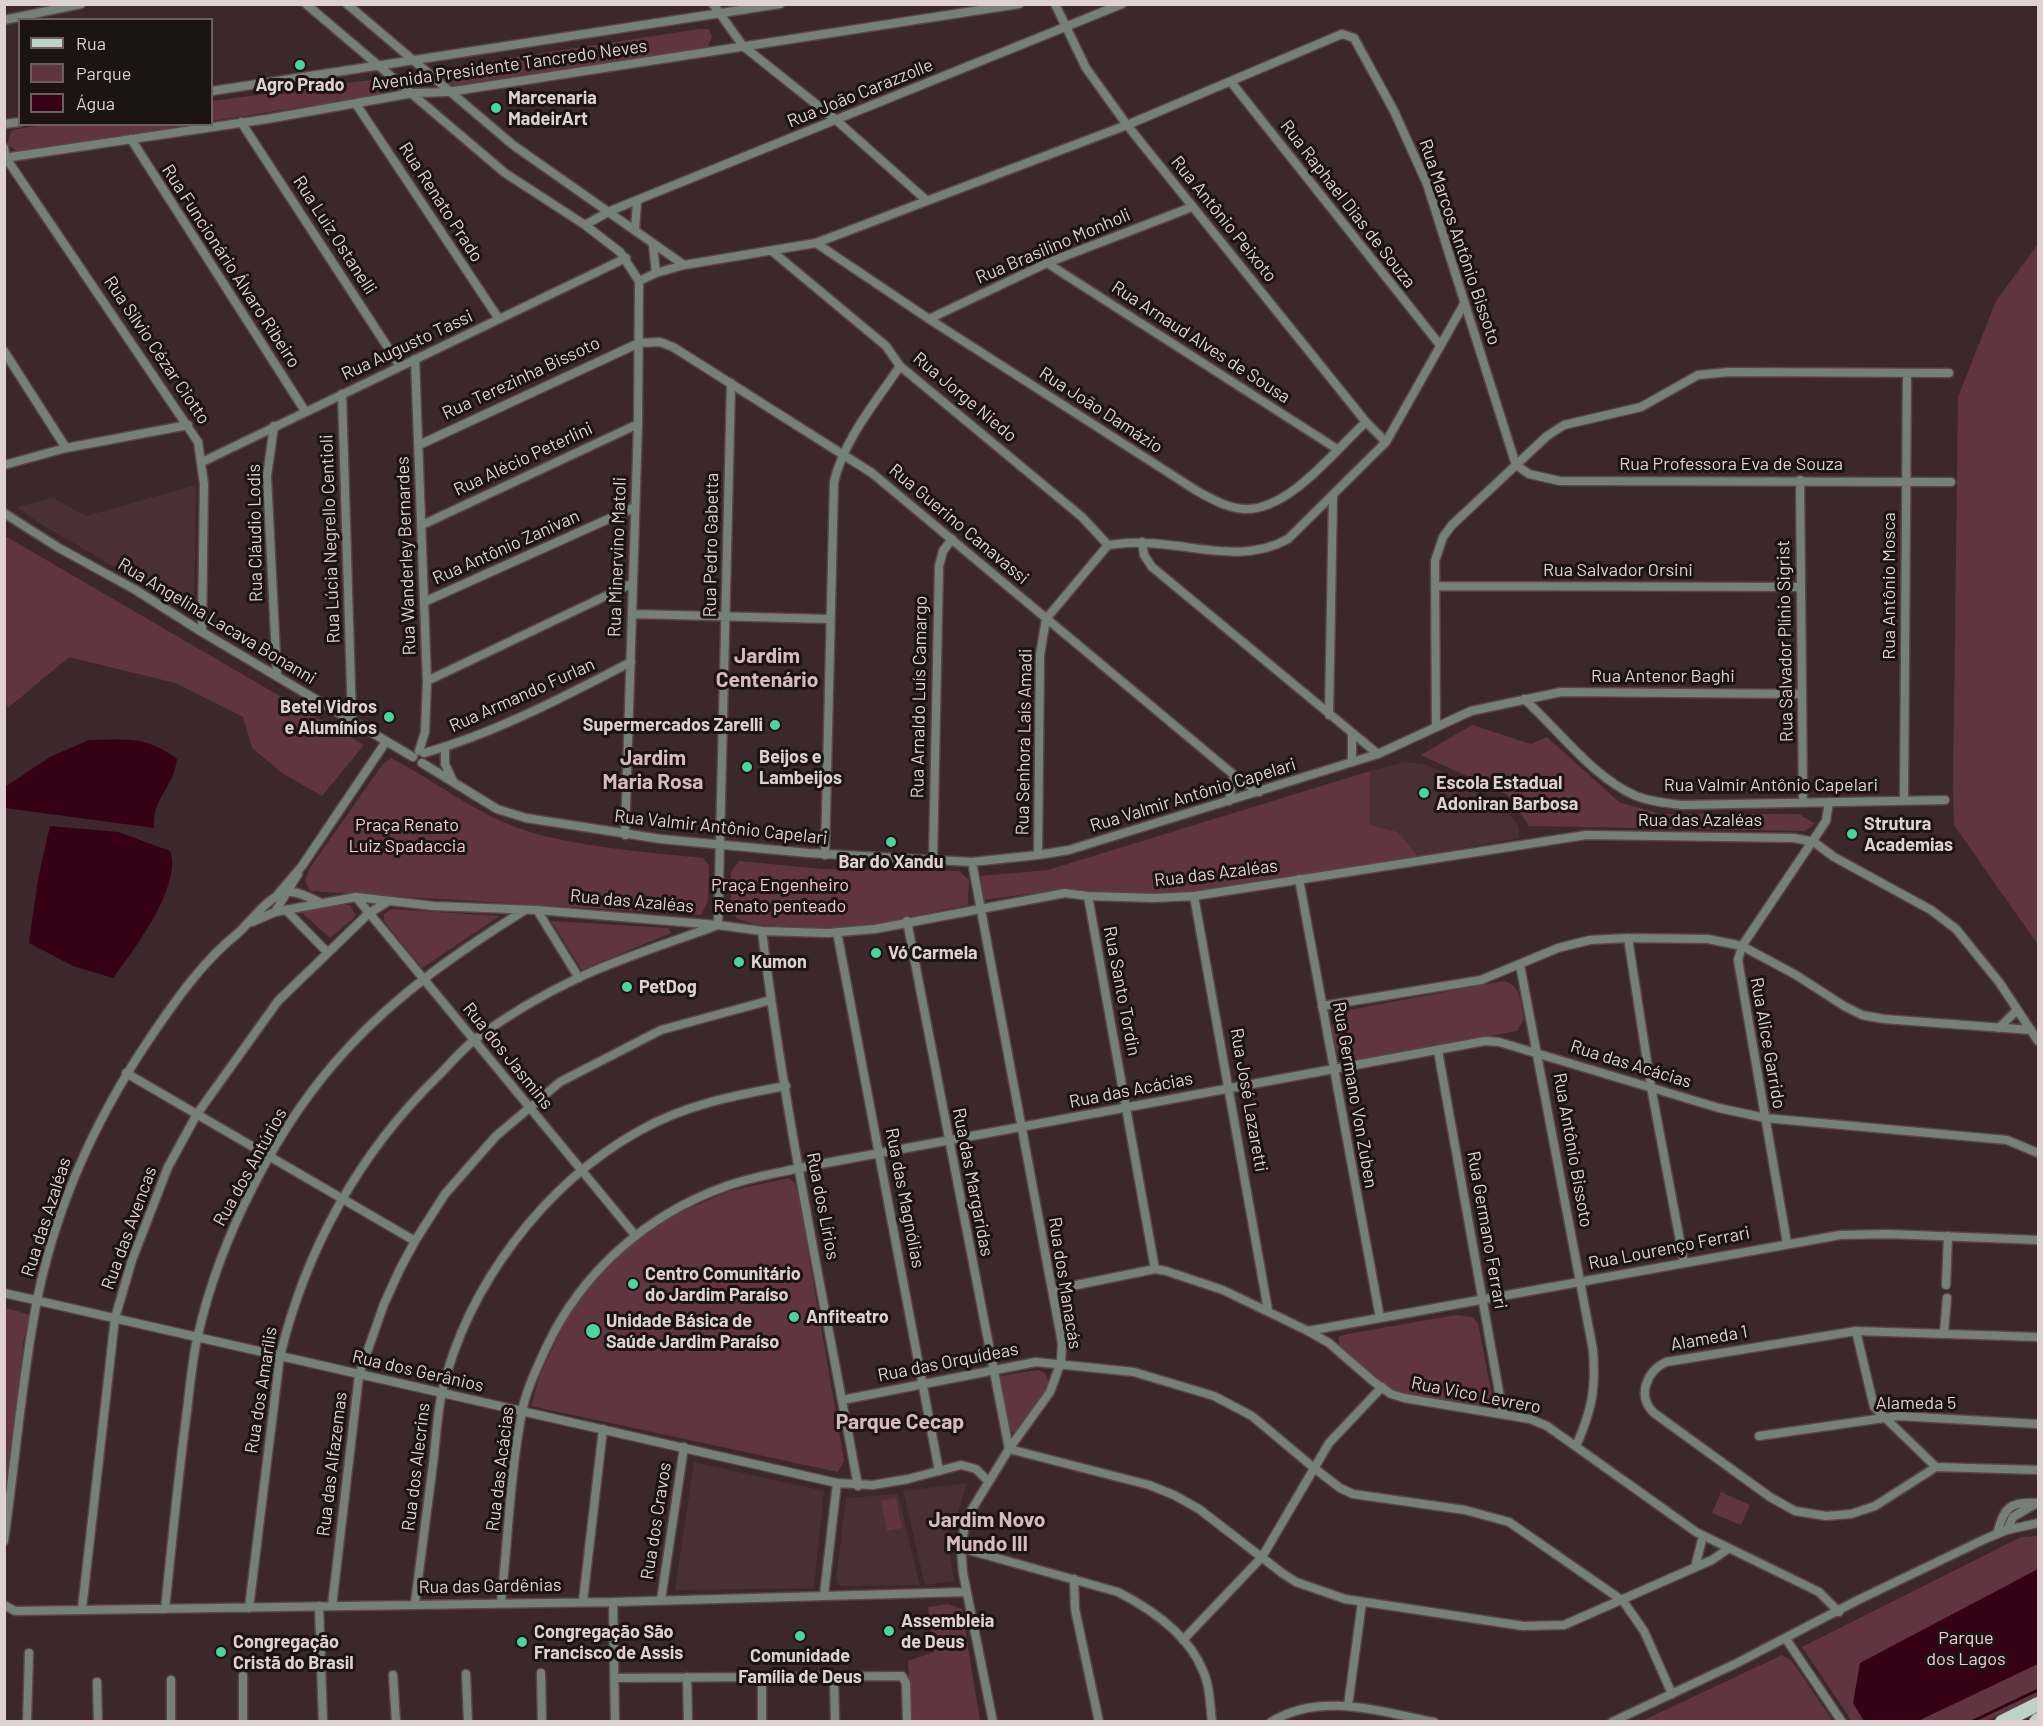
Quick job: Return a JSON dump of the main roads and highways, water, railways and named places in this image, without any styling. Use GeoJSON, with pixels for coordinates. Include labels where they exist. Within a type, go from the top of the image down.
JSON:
{"type":"FeatureCollection","features":[{"type":"Feature","properties":{"kind":"main road"},"geometry":{"type":"LineString","coordinates":[[2002,1722],[2038,1704]]}},
{"type":"Feature","properties":{"kind":"water"},"geometry":{"type":"Polygon","coordinates":[[[89,740],[145,742],[177,759],[172,777],[156,808],[154,828],[5,808],[5,787],[50,757],[89,740]]]}},
{"type":"Feature","properties":{"kind":"water"},"geometry":{"type":"Polygon","coordinates":[[[50,826],[118,832],[170,851],[172,865],[163,899],[143,935],[113,978],[73,966],[29,943],[38,879],[50,826]]]}},
{"type":"Feature","properties":{"kind":"water","name":"Parque dos Lagos"},"geometry":{"type":"Polygon","coordinates":[[[2038,1569],[2038,1664],[1918,1721],[1864,1721],[1853,1703],[1860,1663],[2038,1569]]]}},
{"type":"Feature","properties":{"kind":"waterway"},"geometry":{"type":"LineString","coordinates":[[1971,1722],[2038,1690]]}},
{"type":"Feature","properties":{"kind":"place","name":"Agro Prado"},"geometry":{"type":"Point","coordinates":[300,65]}},
{"type":"Feature","properties":{"kind":"place","name":"Marcenaria MadeirArt"},"geometry":{"type":"Point","coordinates":[496,108]}},
{"type":"Feature","properties":{"kind":"place","name":"Betel Vidros e Alumínios"},"geometry":{"type":"Point","coordinates":[389,717]}},
{"type":"Feature","properties":{"kind":"place","name":"Supermercados Zarelli"},"geometry":{"type":"Point","coordinates":[775,725]}},
{"type":"Feature","properties":{"kind":"place","name":"Beijos e Lambeijos"},"geometry":{"type":"Point","coordinates":[747,767]}},
{"type":"Feature","properties":{"kind":"place","name":"Escola Estadual Adoniran Barbosa"},"geometry":{"type":"Point","coordinates":[1424,793]}},
{"type":"Feature","properties":{"kind":"place","name":"Strutura Academias"},"geometry":{"type":"Point","coordinates":[1852,834]}},
{"type":"Feature","properties":{"kind":"place","name":"Bar do Xandu"},"geometry":{"type":"Point","coordinates":[891,842]}},
{"type":"Feature","properties":{"kind":"place","name":"Vó Carmela"},"geometry":{"type":"Point","coordinates":[876,953]}},
{"type":"Feature","properties":{"kind":"place","name":"Kumon"},"geometry":{"type":"Point","coordinates":[739,962]}},
{"type":"Feature","properties":{"kind":"place","name":"PetDog"},"geometry":{"type":"Point","coordinates":[627,987]}},
{"type":"Feature","properties":{"kind":"place","name":"Centro Comunitário do Jardim Paraíso"},"geometry":{"type":"Point","coordinates":[633,1284]}},
{"type":"Feature","properties":{"kind":"place","name":"Anfiteatro"},"geometry":{"type":"Point","coordinates":[794,1317]}},
{"type":"Feature","properties":{"kind":"place","name":"Unidade Básica de Saúde Jardim Paraíso"},"geometry":{"type":"Point","coordinates":[593,1331]}},
{"type":"Feature","properties":{"kind":"place","name":"Assembleia de Deus"},"geometry":{"type":"Point","coordinates":[889,1631]}},
{"type":"Feature","properties":{"kind":"place","name":"Comunidade Família de Deus"},"geometry":{"type":"Point","coordinates":[800,1636]}},
{"type":"Feature","properties":{"kind":"place","name":"Congregação São Francisco de Assis"},"geometry":{"type":"Point","coordinates":[522,1642]}},
{"type":"Feature","properties":{"kind":"place","name":"Congregação Cristã do Brasil"},"geometry":{"type":"Point","coordinates":[221,1652]}},
{"type":"Feature","properties":{"kind":"district","name":"Jardim Centenário"},"geometry":{"type":"Point","coordinates":[767,668]}},
{"type":"Feature","properties":{"kind":"district","name":"Jardim Maria Rosa"},"geometry":{"type":"Point","coordinates":[653,770]}},
{"type":"Feature","properties":{"kind":"district","name":"Parque Cecap"},"geometry":{"type":"Point","coordinates":[900,1422]}},
{"type":"Feature","properties":{"kind":"district","name":"Jardim Novo Mundo III"},"geometry":{"type":"Point","coordinates":[987,1532]}},
{"type":"Feature","properties":{"kind":"park label","name":"Praça Renato Luiz Spadaccia"},"geometry":{"type":"Point","coordinates":[407,835]}},
{"type":"Feature","properties":{"kind":"park label","name":"Praça Engenheiro Renato penteado"},"geometry":{"type":"Point","coordinates":[780,895]}}]}
